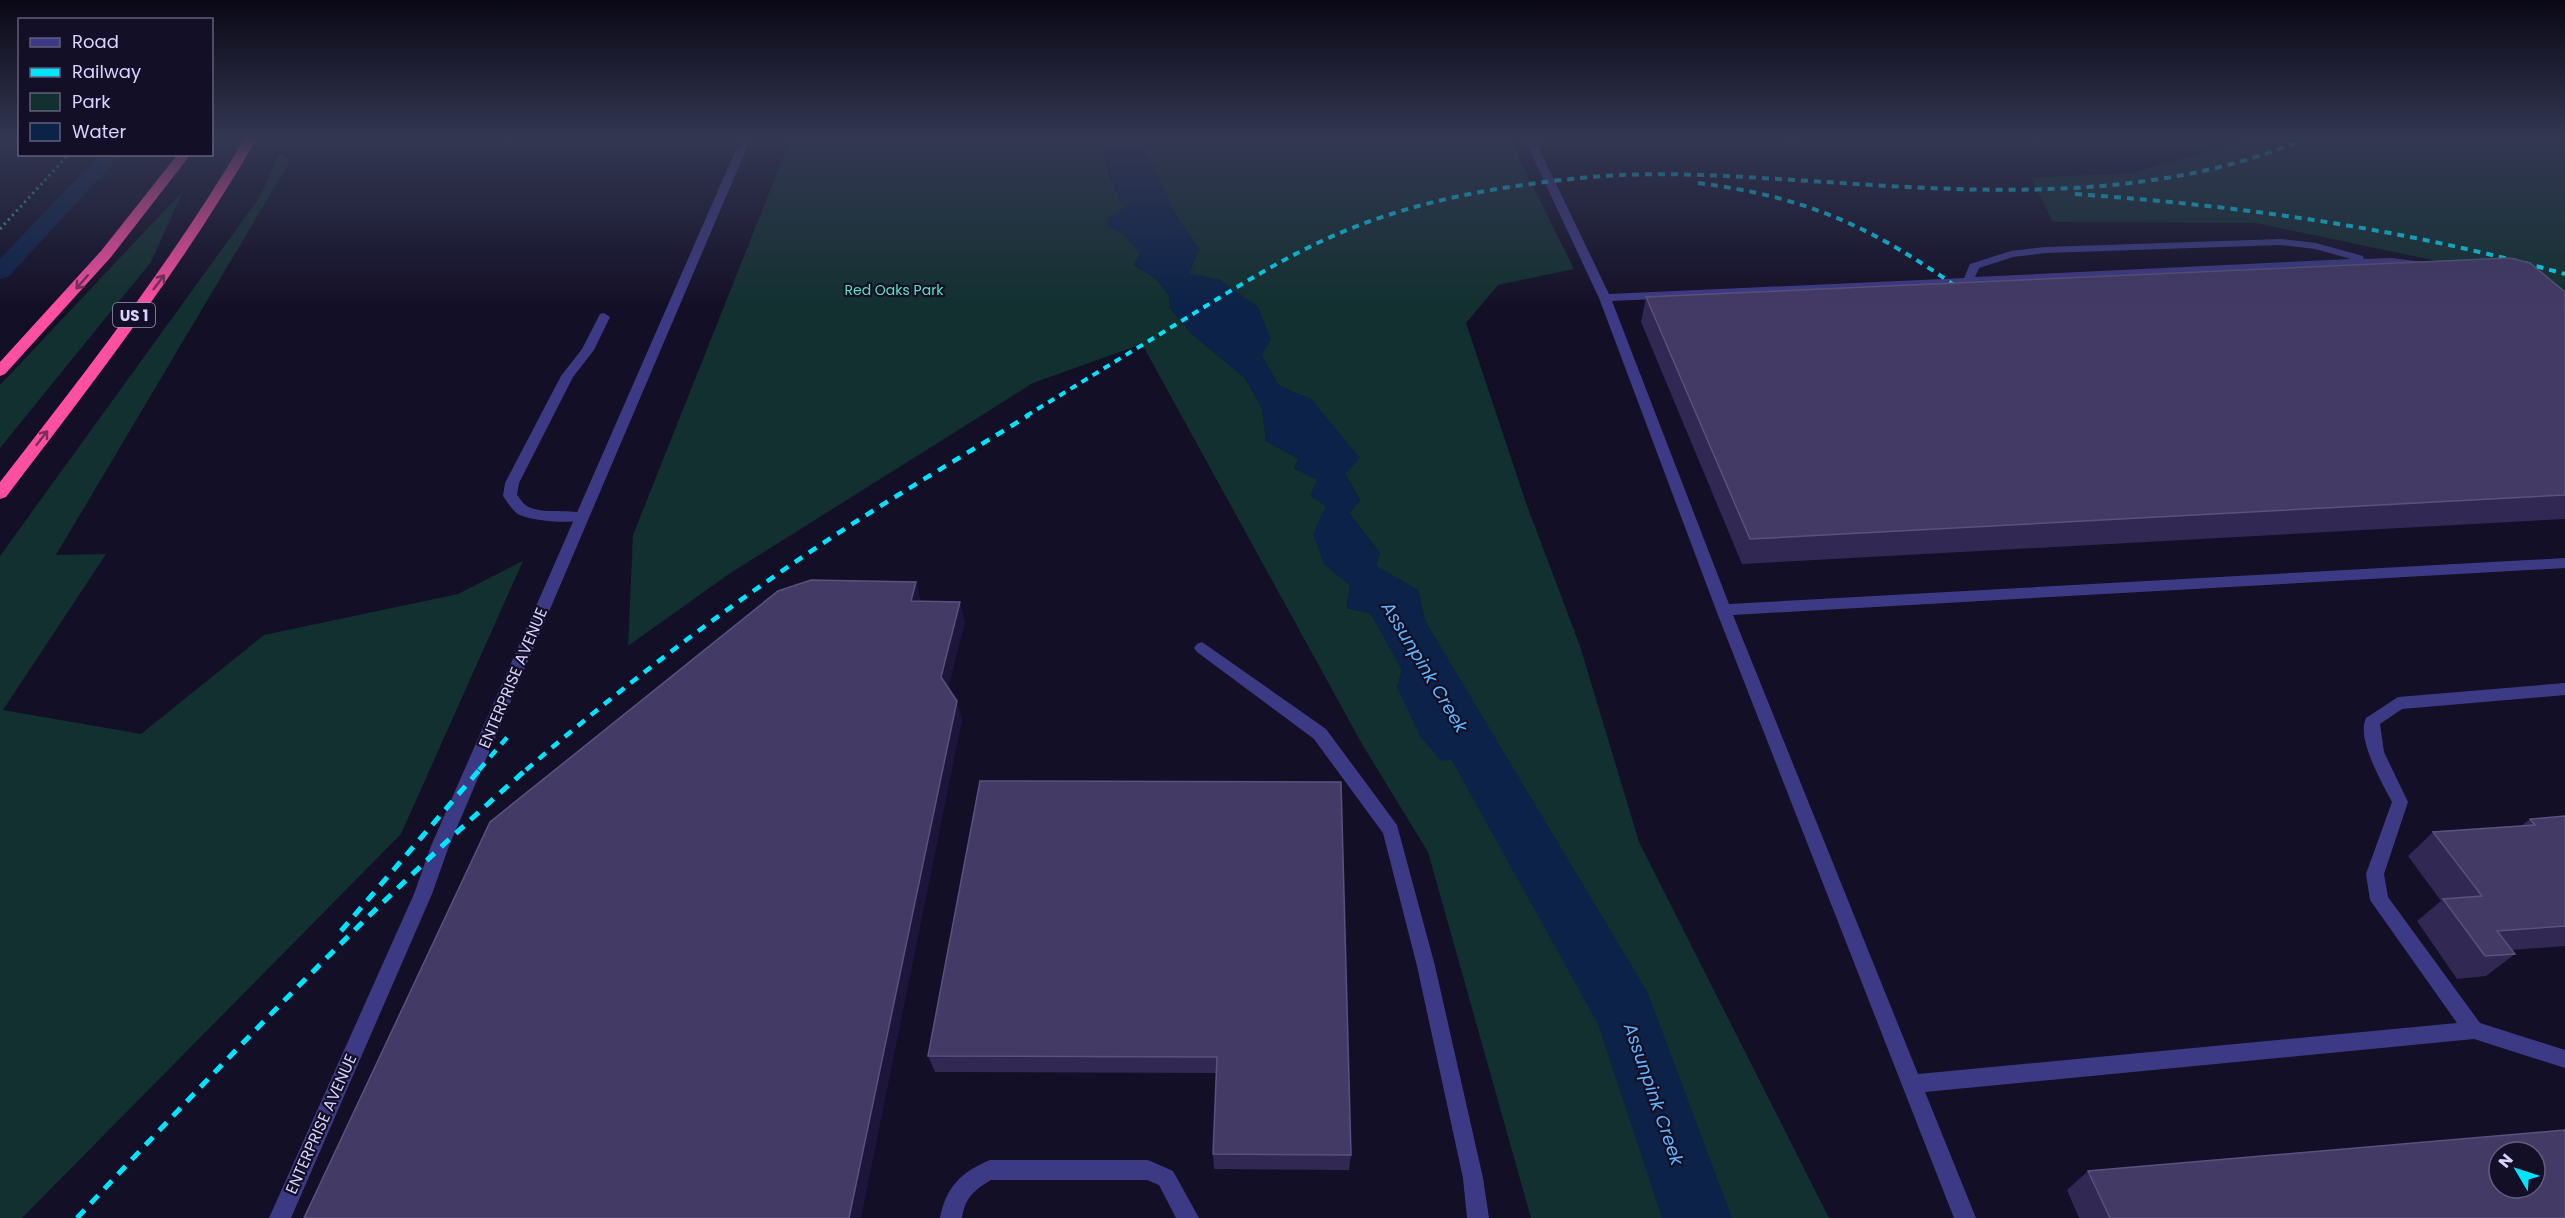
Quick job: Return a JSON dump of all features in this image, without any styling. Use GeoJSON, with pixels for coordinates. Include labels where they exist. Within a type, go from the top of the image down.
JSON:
{"type":"FeatureCollection","features":[{"type":"Feature","properties":{"kind":"highway"},"geometry":{"type":"LineString","coordinates":[[0,371],[106,254],[153,195]]}},
{"type":"Feature","properties":{"kind":"highway","name":"US 1"},"geometry":{"type":"LineString","coordinates":[[0,493],[171,266],[215,195]]}},
{"type":"Feature","properties":{"kind":"street","name":"ENTERPRISE AVENUE"},"geometry":{"type":"LineString","coordinates":[[280,1218],[423,894],[440,846],[721,195]]}},
{"type":"Feature","properties":{"kind":"street"},"geometry":{"type":"LineString","coordinates":[[1556,195],[1605,298],[1724,610],[1965,1218]]}},
{"type":"Feature","properties":{"kind":"street"},"geometry":{"type":"LineString","coordinates":[[1968,281],[1974,266],[2011,254],[2045,250],[2281,242],[2316,246],[2371,262]]}},
{"type":"Feature","properties":{"kind":"street"},"geometry":{"type":"LineString","coordinates":[[1605,298],[2392,261],[2436,266]]}},
{"type":"Feature","properties":{"kind":"street"},"geometry":{"type":"LineString","coordinates":[[581,517],[554,517],[523,511],[510,496],[512,483],[567,376],[588,350],[604,316]]}},
{"type":"Feature","properties":{"kind":"street"},"geometry":{"type":"LineString","coordinates":[[1724,610],[2565,563]]}},
{"type":"Feature","properties":{"kind":"street"},"geometry":{"type":"LineString","coordinates":[[1202,648],[1320,734],[1391,830],[1429,977],[1473,1178],[1478,1218]]}},
{"type":"Feature","properties":{"kind":"street"},"geometry":{"type":"LineString","coordinates":[[2474,1030],[2379,900],[2374,874],[2400,802],[2376,753],[2372,722],[2398,703],[2565,689]]}},
{"type":"Feature","properties":{"kind":"street"},"geometry":{"type":"LineString","coordinates":[[1912,1084],[2474,1030],[2565,1059]]}},
{"type":"Feature","properties":{"kind":"street"},"geometry":{"type":"LineString","coordinates":[[951,1218],[953,1200],[967,1181],[990,1170],[1148,1170],[1166,1178],[1188,1218]]}},
{"type":"Feature","properties":{"kind":"path"},"geometry":{"type":"LineString","coordinates":[[0,229],[31,195]]}},
{"type":"Feature","properties":{"kind":"green space"},"geometry":{"type":"Polygon","coordinates":[[[181,195],[151,262],[0,448],[0,385],[181,195]]]}},
{"type":"Feature","properties":{"kind":"green space"},"geometry":{"type":"Polygon","coordinates":[[[260,195],[270,195],[56,555],[106,554],[3,710],[141,734],[264,635],[458,594],[523,561],[401,834],[22,1218],[0,1218],[0,556],[260,195]]]}},
{"type":"Feature","properties":{"kind":"green space","name":"Red Oaks Park"},"geometry":{"type":"Polygon","coordinates":[[[768,195],[1120,195],[1127,207],[1107,226],[1124,234],[1140,254],[1134,265],[1155,278],[1169,295],[1169,307],[1191,333],[1245,378],[1262,408],[1266,441],[1299,459],[1294,468],[1318,480],[1326,506],[1324,564],[1350,585],[1347,608],[1370,613],[1405,661],[1397,687],[1464,758],[1430,693],[1440,652],[1424,618],[1418,590],[1375,566],[1380,553],[1349,513],[1360,500],[1345,474],[1312,400],[1278,385],[1220,280],[1189,274],[1199,248],[1178,220],[1166,195],[1537,195],[1574,269],[1498,285],[1466,323],[1526,503],[1580,646],[1639,842],[1829,1218],[1531,1218],[1428,852],[1362,744],[1142,344],[1033,383],[729,574],[628,646],[633,535],[768,195]]]}},
{"type":"Feature","properties":{"kind":"green space"},"geometry":{"type":"Polygon","coordinates":[[[2039,195],[2565,195],[2565,297],[2485,271],[2256,223],[2053,222],[2039,195]]]}},
{"type":"Feature","properties":{"kind":"water"},"geometry":{"type":"Polygon","coordinates":[[[1117,195],[1166,195],[1178,220],[1199,248],[1189,274],[1220,280],[1258,307],[1271,339],[1262,355],[1278,385],[1312,400],[1360,458],[1345,474],[1360,500],[1349,513],[1380,553],[1376,566],[1418,590],[1424,618],[1440,652],[1430,693],[1465,757],[1441,761],[1420,736],[1397,687],[1405,661],[1370,613],[1347,608],[1350,585],[1324,564],[1313,534],[1326,506],[1310,496],[1317,480],[1294,468],[1299,459],[1266,441],[1262,408],[1245,378],[1191,333],[1169,307],[1169,295],[1155,278],[1134,265],[1140,254],[1124,234],[1107,227],[1107,219],[1126,207],[1117,195]]]}},
{"type":"Feature","properties":{"kind":"building"},"geometry":{"type":"Polygon","coordinates":[[[2509,258],[2530,263],[2565,292],[2565,495],[1750,539],[1646,297],[2509,258]]]}},
{"type":"Feature","properties":{"kind":"building"},"geometry":{"type":"Polygon","coordinates":[[[811,580],[916,582],[911,601],[960,602],[941,677],[957,701],[849,1218],[304,1218],[490,822],[778,591],[811,580]]]}},
{"type":"Feature","properties":{"kind":"building"},"geometry":{"type":"Polygon","coordinates":[[[980,781],[1341,782],[1351,1155],[1213,1154],[1217,1057],[928,1056],[980,781]]]}},
{"type":"Feature","properties":{"kind":"building"},"geometry":{"type":"Polygon","coordinates":[[[2565,816],[2565,926],[2497,931],[2515,954],[2485,956],[2443,899],[2482,896],[2433,832],[2535,825],[2530,819],[2565,816]]]}},
{"type":"Feature","properties":{"kind":"building"},"geometry":{"type":"Polygon","coordinates":[[[2565,1130],[2565,1218],[2110,1218],[2088,1171],[2565,1130]]]}},
{"type":"Feature","properties":{"kind":"waterway"},"geometry":{"type":"LineString","coordinates":[[0,272],[73,195]]}},
{"type":"Feature","properties":{"kind":"waterway","name":"Assunpink Creek"},"geometry":{"type":"LineString","coordinates":[[1399,620],[1626,1014],[1697,1218]]}},
{"type":"Feature","properties":{"kind":"railway"},"geometry":{"type":"LineString","coordinates":[[1026,416],[1249,280],[1307,248],[1347,230],[1401,211],[1467,195]]}},
{"type":"Feature","properties":{"kind":"railway"},"geometry":{"type":"LineString","coordinates":[[1764,195],[1807,207],[1870,233],[1964,292]]}},
{"type":"Feature","properties":{"kind":"railway"},"geometry":{"type":"LineString","coordinates":[[2086,195],[2200,205],[2322,221],[2443,244],[2565,274]]}},
{"type":"Feature","properties":{"kind":"railway"},"geometry":{"type":"LineString","coordinates":[[526,770],[642,674],[763,584],[869,514],[1029,415]]}},
{"type":"Feature","properties":{"kind":"railway"},"geometry":{"type":"LineString","coordinates":[[479,770],[510,734]]}},
{"type":"Feature","properties":{"kind":"railway"},"geometry":{"type":"LineString","coordinates":[[341,931],[481,768]]}},
{"type":"Feature","properties":{"kind":"railway"},"geometry":{"type":"LineString","coordinates":[[77,1218],[186,1102],[353,931],[528,768]]}}]}
